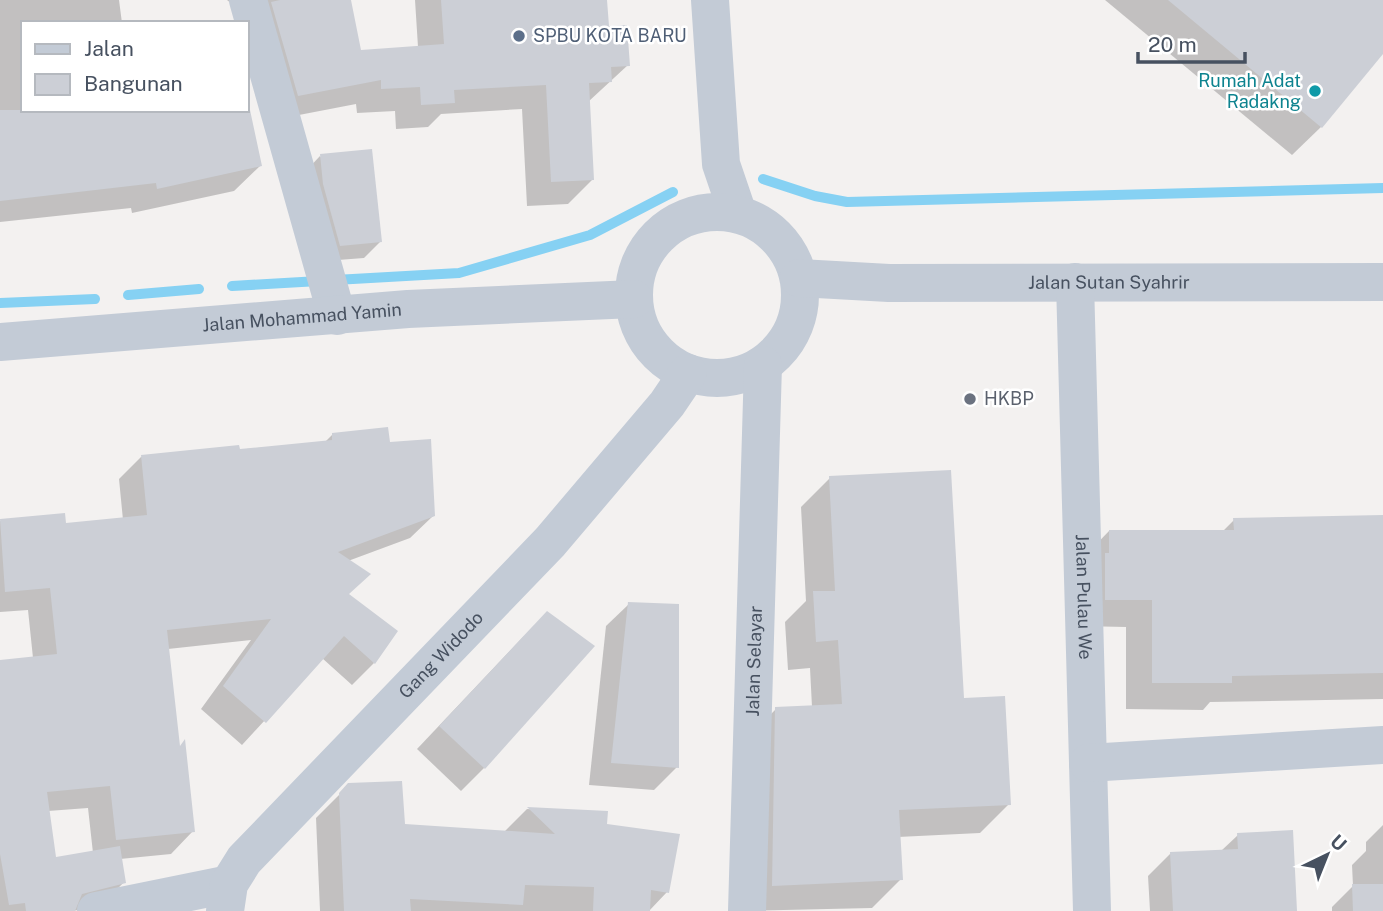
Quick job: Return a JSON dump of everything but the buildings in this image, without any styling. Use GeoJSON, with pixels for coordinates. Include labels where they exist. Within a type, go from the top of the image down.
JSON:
{"type":"FeatureCollection","features":[{"type":"Feature","properties":{"kind":"street"},"geometry":{"type":"LineString","coordinates":[[248,0],[337,314]]}},
{"type":"Feature","properties":{"kind":"street"},"geometry":{"type":"LineString","coordinates":[[710,0],[724,213]]}},
{"type":"Feature","properties":{"kind":"street"},"geometry":{"type":"LineString","coordinates":[[724,213],[766,227],[788,250],[811,287],[795,328],[782,349],[752,371],[714,379],[679,368],[645,336],[625,293],[644,256],[660,234],[683,219],[724,213]]}},
{"type":"Feature","properties":{"kind":"street","name":"Jalan Sutan Syahrir"},"geometry":{"type":"LineString","coordinates":[[811,287],[1075,282],[1383,282]]}},
{"type":"Feature","properties":{"kind":"street","name":"Jalan Pulau We"},"geometry":{"type":"LineString","coordinates":[[1075,282],[1092,911]]}},
{"type":"Feature","properties":{"kind":"street","name":"Jalan Mohammad Yamin"},"geometry":{"type":"LineString","coordinates":[[0,342],[625,293]]}},
{"type":"Feature","properties":{"kind":"street","name":"Gang Widodo"},"geometry":{"type":"LineString","coordinates":[[227,898],[244,860],[550,542],[667,404],[679,368]]}},
{"type":"Feature","properties":{"kind":"street","name":"Jalan Selayar"},"geometry":{"type":"LineString","coordinates":[[747,911],[762,411],[752,371]]}},
{"type":"Feature","properties":{"kind":"street"},"geometry":{"type":"LineString","coordinates":[[1088,763],[1383,745]]}},
{"type":"Feature","properties":{"kind":"street"},"geometry":{"type":"LineString","coordinates":[[96,911],[227,898]]}},
{"type":"Feature","properties":{"kind":"waterway"},"geometry":{"type":"LineString","coordinates":[[763,179],[815,196],[847,202],[1383,188]]}},
{"type":"Feature","properties":{"kind":"waterway"},"geometry":{"type":"LineString","coordinates":[[335,280],[459,273],[590,235],[673,192]]}},
{"type":"Feature","properties":{"kind":"waterway"},"geometry":{"type":"LineString","coordinates":[[232,286],[319,281]]}},
{"type":"Feature","properties":{"kind":"waterway"},"geometry":{"type":"LineString","coordinates":[[128,295],[199,289]]}},
{"type":"Feature","properties":{"kind":"waterway"},"geometry":{"type":"LineString","coordinates":[[0,303],[95,299]]}},
{"type":"Feature","properties":{"kind":"place","name":"SPBU KOTA BARU"},"geometry":{"type":"Point","coordinates":[519,36]}},
{"type":"Feature","properties":{"kind":"place","name":"Rumah Adat Radakng"},"geometry":{"type":"Point","coordinates":[1315,91]}},
{"type":"Feature","properties":{"kind":"place","name":"HKBP"},"geometry":{"type":"Point","coordinates":[970,399]}}]}
